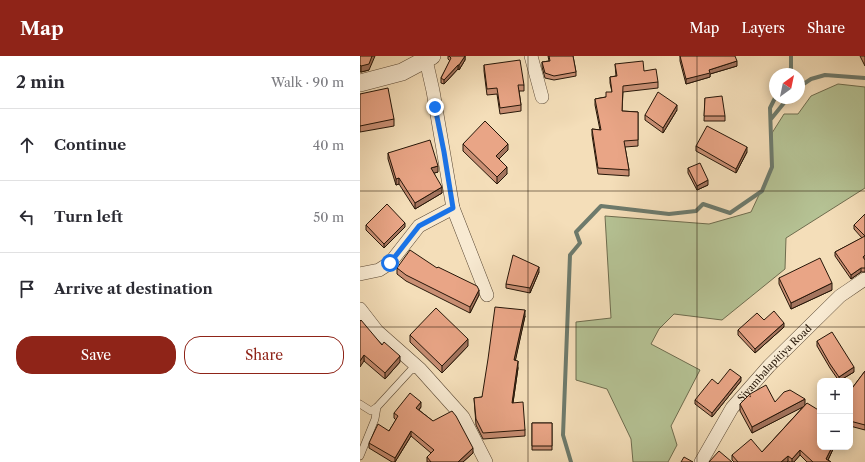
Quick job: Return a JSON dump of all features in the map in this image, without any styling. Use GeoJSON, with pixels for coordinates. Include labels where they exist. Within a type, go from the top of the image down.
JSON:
{"type":"FeatureCollection","features":[{"type":"Feature","properties":{"kind":"street"},"geometry":{"type":"LineString","coordinates":[[531,56],[542,97]]}},
{"type":"Feature","properties":{"kind":"street"},"geometry":{"type":"LineString","coordinates":[[360,83],[402,72],[429,58],[433,91],[453,208],[488,295]]}},
{"type":"Feature","properties":{"kind":"street"},"geometry":{"type":"LineString","coordinates":[[360,274],[379,270],[390,263],[419,226],[453,208]]}},
{"type":"Feature","properties":{"kind":"street","name":"Siyambalapitiya Road"},"geometry":{"type":"LineString","coordinates":[[701,462],[732,408],[769,366],[840,296],[865,279]]}},
{"type":"Feature","properties":{"kind":"street"},"geometry":{"type":"LineString","coordinates":[[360,309],[377,331],[420,369],[463,416],[486,462]]}},
{"type":"Feature","properties":{"kind":"lane"},"geometry":{"type":"LineString","coordinates":[[360,404],[371,410],[377,407],[411,370],[420,369]]}},
{"type":"Feature","properties":{"kind":"lane"},"geometry":{"type":"LineString","coordinates":[[360,456],[377,407]]}},
{"type":"Feature","properties":{"kind":"green space"},"geometry":{"type":"Polygon","coordinates":[[[838,84],[865,87],[865,188],[786,238],[785,269],[722,320],[674,314],[659,329],[651,344],[700,370],[671,426],[677,445],[668,462],[633,462],[631,439],[607,389],[576,380],[576,322],[611,318],[605,216],[709,224],[751,212],[772,167],[772,133],[784,114],[798,114],[811,96],[838,84]]]}},
{"type":"Feature","properties":{"kind":"building"},"geometry":{"type":"Polygon","coordinates":[[[360,56],[372,56],[369,64],[361,66],[360,56]]]}},
{"type":"Feature","properties":{"kind":"building"},"geometry":{"type":"Polygon","coordinates":[[[449,56],[465,56],[459,65],[444,80],[441,78],[451,58],[449,56]]]}},
{"type":"Feature","properties":{"kind":"building"},"geometry":{"type":"Polygon","coordinates":[[[549,56],[573,56],[576,72],[554,76],[545,73],[542,62],[550,61],[549,56]]]}},
{"type":"Feature","properties":{"kind":"building"},"geometry":{"type":"Polygon","coordinates":[[[680,56],[735,56],[737,61],[709,70],[710,73],[686,79],[680,56]]]}},
{"type":"Feature","properties":{"kind":"building"},"geometry":{"type":"Polygon","coordinates":[[[520,60],[524,85],[518,85],[521,105],[500,108],[497,88],[487,89],[484,65],[520,60]]]}},
{"type":"Feature","properties":{"kind":"building"},"geometry":{"type":"Polygon","coordinates":[[[643,61],[644,71],[656,69],[658,82],[623,86],[622,111],[638,112],[638,140],[624,141],[629,170],[598,168],[592,129],[601,130],[595,99],[606,97],[606,92],[612,92],[610,77],[617,76],[615,64],[643,61]]]}},
{"type":"Feature","properties":{"kind":"building"},"geometry":{"type":"Polygon","coordinates":[[[388,88],[394,119],[360,126],[360,94],[388,88]]]}},
{"type":"Feature","properties":{"kind":"building"},"geometry":{"type":"Polygon","coordinates":[[[658,92],[677,105],[663,128],[645,115],[658,92]]]}},
{"type":"Feature","properties":{"kind":"building"},"geometry":{"type":"Polygon","coordinates":[[[722,96],[725,116],[704,116],[705,98],[722,96]]]}},
{"type":"Feature","properties":{"kind":"building"},"geometry":{"type":"Polygon","coordinates":[[[485,121],[508,144],[496,156],[507,167],[497,177],[463,144],[485,121]]]}},
{"type":"Feature","properties":{"kind":"building"},"geometry":{"type":"Polygon","coordinates":[[[707,126],[747,147],[736,169],[696,146],[707,126]]]}},
{"type":"Feature","properties":{"kind":"building"},"geometry":{"type":"Polygon","coordinates":[[[430,140],[438,166],[431,168],[442,187],[415,203],[399,178],[396,179],[388,153],[430,140]]]}},
{"type":"Feature","properties":{"kind":"building"},"geometry":{"type":"Polygon","coordinates":[[[700,163],[708,180],[697,186],[688,168],[700,163]]]}},
{"type":"Feature","properties":{"kind":"building"},"geometry":{"type":"Polygon","coordinates":[[[387,204],[405,223],[384,244],[366,225],[387,204]]]}},
{"type":"Feature","properties":{"kind":"building"},"geometry":{"type":"Polygon","coordinates":[[[865,214],[865,236],[854,225],[865,214]]]}},
{"type":"Feature","properties":{"kind":"building"},"geometry":{"type":"Polygon","coordinates":[[[865,236],[865,255],[863,257],[865,260],[865,268],[861,268],[851,275],[835,252],[865,236]]]}},
{"type":"Feature","properties":{"kind":"building"},"geometry":{"type":"Polygon","coordinates":[[[410,250],[437,268],[438,267],[477,286],[479,290],[470,307],[406,275],[397,268],[410,250]]]}},
{"type":"Feature","properties":{"kind":"building"},"geometry":{"type":"Polygon","coordinates":[[[513,255],[539,267],[530,288],[506,284],[513,255]]]}},
{"type":"Feature","properties":{"kind":"building"},"geometry":{"type":"Polygon","coordinates":[[[820,258],[832,283],[791,303],[779,278],[820,258]]]}},
{"type":"Feature","properties":{"kind":"building"},"geometry":{"type":"Polygon","coordinates":[[[495,307],[525,310],[514,360],[518,361],[512,403],[523,402],[525,430],[483,433],[476,419],[474,398],[482,397],[495,307]]]}},
{"type":"Feature","properties":{"kind":"building"},"geometry":{"type":"Polygon","coordinates":[[[436,308],[468,339],[442,366],[410,335],[436,308]]]}},
{"type":"Feature","properties":{"kind":"building"},"geometry":{"type":"Polygon","coordinates":[[[774,311],[784,323],[755,349],[738,330],[757,313],[764,320],[774,311]]]}},
{"type":"Feature","properties":{"kind":"building"},"geometry":{"type":"Polygon","coordinates":[[[361,320],[382,345],[384,342],[400,356],[385,373],[364,355],[360,361],[361,320]]]}},
{"type":"Feature","properties":{"kind":"building"},"geometry":{"type":"Polygon","coordinates":[[[832,332],[854,367],[839,377],[817,341],[832,332]]]}},
{"type":"Feature","properties":{"kind":"building"},"geometry":{"type":"Polygon","coordinates":[[[730,369],[741,377],[712,413],[695,400],[712,379],[718,384],[730,369]]]}},
{"type":"Feature","properties":{"kind":"building"},"geometry":{"type":"Polygon","coordinates":[[[865,371],[865,425],[853,422],[853,387],[865,371]]]}},
{"type":"Feature","properties":{"kind":"building"},"geometry":{"type":"Polygon","coordinates":[[[766,385],[775,402],[784,392],[790,390],[805,399],[752,427],[740,404],[750,394],[766,385]]]}},
{"type":"Feature","properties":{"kind":"building"},"geometry":{"type":"Polygon","coordinates":[[[410,393],[421,402],[416,408],[433,421],[452,411],[456,416],[473,448],[458,462],[431,462],[427,457],[434,450],[411,431],[395,458],[369,443],[378,424],[389,431],[398,416],[394,413],[410,393]]]}},
{"type":"Feature","properties":{"kind":"building"},"geometry":{"type":"Polygon","coordinates":[[[807,403],[817,409],[817,450],[830,450],[826,459],[831,462],[813,462],[800,450],[792,459],[788,456],[781,462],[738,462],[732,455],[751,439],[762,452],[807,403]]]}},
{"type":"Feature","properties":{"kind":"building"},"geometry":{"type":"Polygon","coordinates":[[[532,423],[552,423],[552,446],[532,446],[532,423]]]}},
{"type":"Feature","properties":{"kind":"building"},"geometry":{"type":"Polygon","coordinates":[[[719,451],[732,462],[709,462],[719,451]]]}},
{"type":"Feature","properties":{"kind":"building"},"geometry":{"type":"Polygon","coordinates":[[[684,457],[693,462],[681,462],[684,457]]]}},
{"type":"Feature","properties":{"kind":"waterway"},"geometry":{"type":"LineString","coordinates":[[791,56],[791,68]]}},
{"type":"Feature","properties":{"kind":"waterway"},"geometry":{"type":"LineString","coordinates":[[805,83],[811,79],[825,75],[865,78]]}},
{"type":"Feature","properties":{"kind":"waterway"},"geometry":{"type":"LineString","coordinates":[[571,462],[563,435],[570,255],[580,243],[576,232],[601,206],[669,214],[696,211],[703,204],[730,213],[762,191],[772,167],[770,108],[772,104]]}},
{"type":"Feature","properties":{"kind":"waterway"},"geometry":{"type":"LineString","coordinates":[[771,119],[783,104]]}},
{"type":"Feature","properties":{"kind":"route"},"geometry":{"type":"LineString","coordinates":[[390,263],[419,226],[453,208],[435,107]]}}]}
